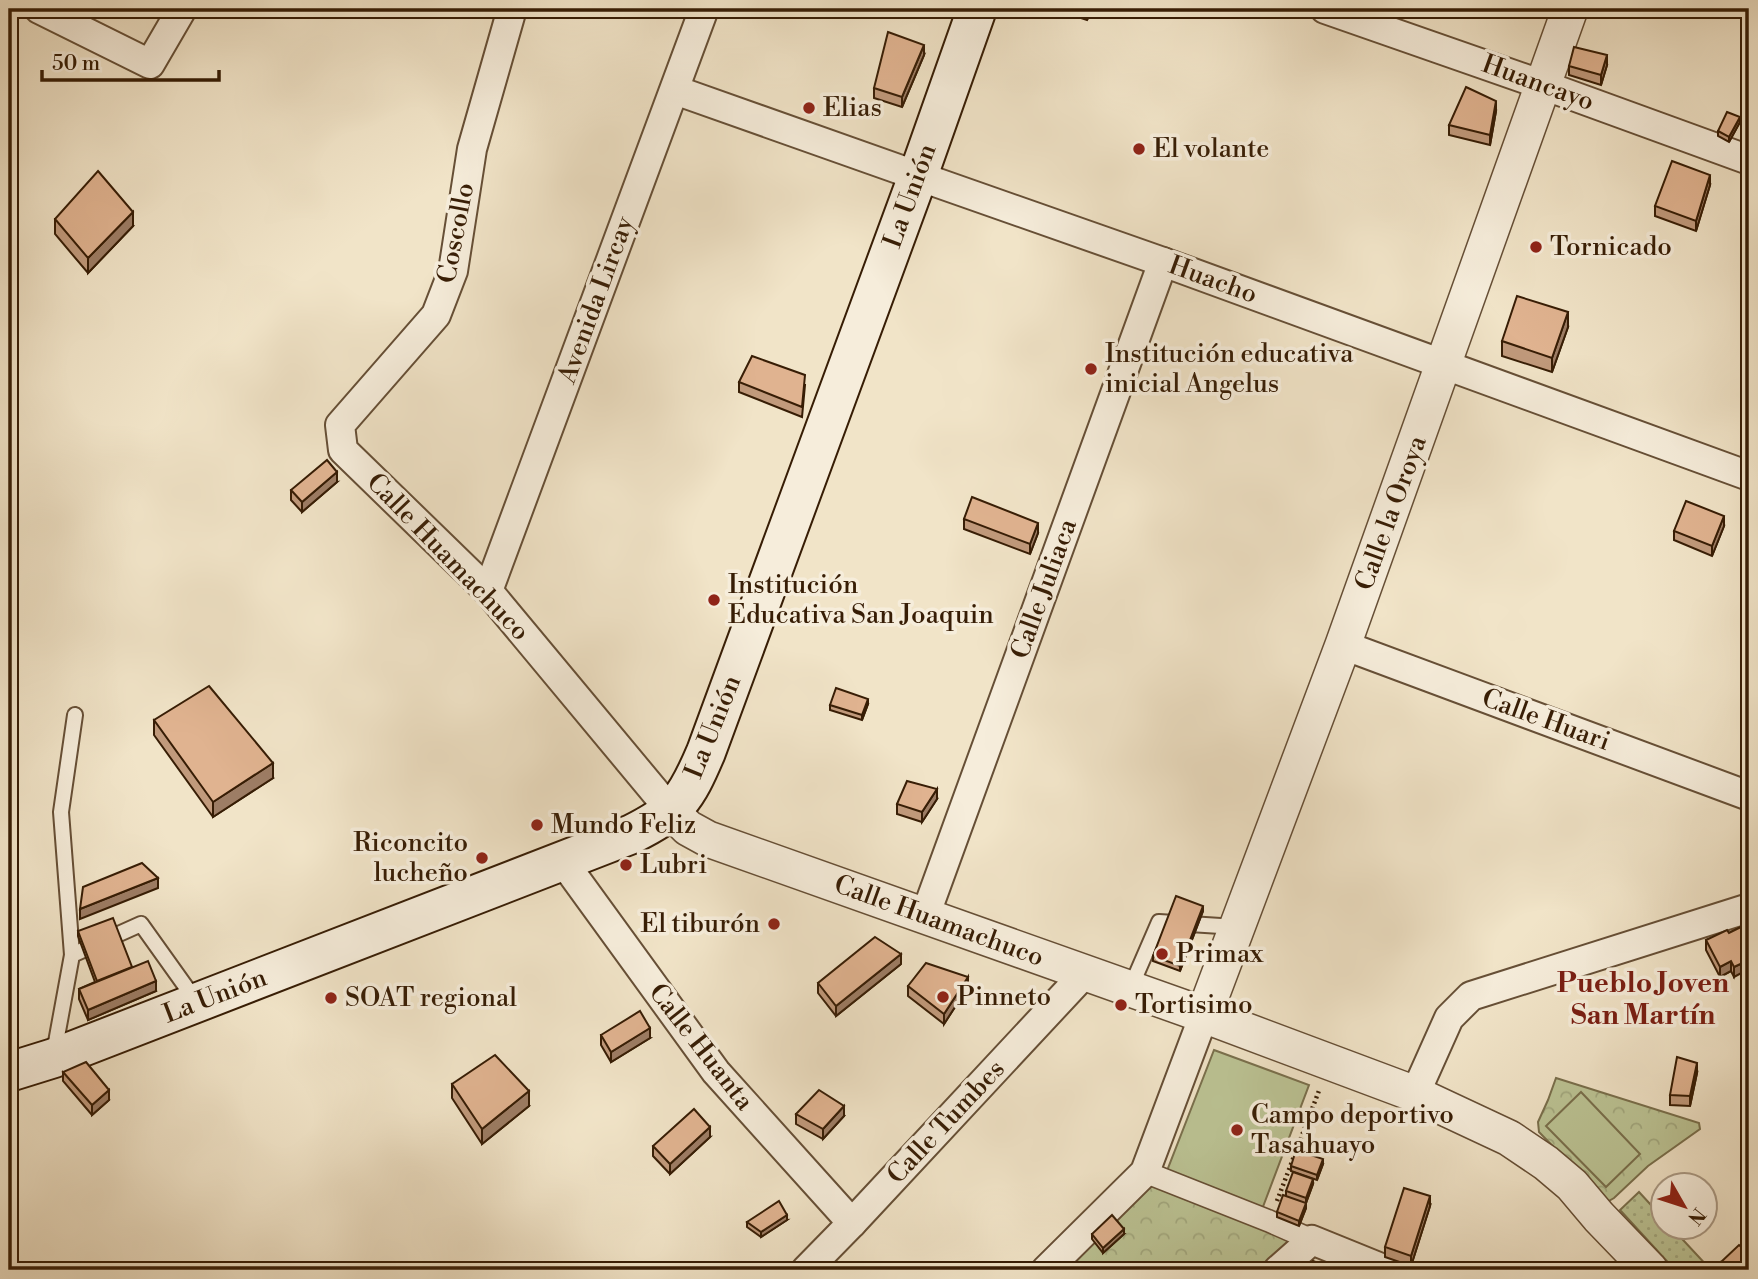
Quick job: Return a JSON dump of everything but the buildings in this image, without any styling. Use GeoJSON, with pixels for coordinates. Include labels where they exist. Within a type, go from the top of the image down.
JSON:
{"type":"FeatureCollection","features":[{"type":"Feature","properties":{"kind":"main road","name":"La Unión"},"geometry":{"type":"LineString","coordinates":[[9,1072],[54,1058],[632,834],[657,822],[682,799],[706,752],[977,9]]}},
{"type":"Feature","properties":{"kind":"street"},"geometry":{"type":"LineString","coordinates":[[39,9],[150,64],[182,9]]}},
{"type":"Feature","properties":{"kind":"street","name":"Coscollo"},"geometry":{"type":"LineString","coordinates":[[340,425],[436,315],[453,271],[472,149],[512,9]]}},
{"type":"Feature","properties":{"kind":"street","name":"Avenida Lircay"},"geometry":{"type":"LineString","coordinates":[[488,591],[704,9]]}},
{"type":"Feature","properties":{"kind":"street","name":"Huancayo"},"geometry":{"type":"LineString","coordinates":[[1325,9],[1749,160]]}},
{"type":"Feature","properties":{"kind":"street","name":"Calle la Oroya"},"geometry":{"type":"LineString","coordinates":[[1204,1015],[1343,645],[1570,9]]}},
{"type":"Feature","properties":{"kind":"street","name":"Huacho"},"geometry":{"type":"LineString","coordinates":[[674,90],[1445,363],[1749,476]]}},
{"type":"Feature","properties":{"kind":"street","name":"Calle Juliaca"},"geometry":{"type":"LineString","coordinates":[[925,916],[1163,262]]}},
{"type":"Feature","properties":{"kind":"street","name":"Calle Huamachuco"},"geometry":{"type":"LineString","coordinates":[[340,425],[343,450],[488,591],[688,828],[708,839],[1204,1015],[1415,1094],[1510,1138],[1546,1163],[1572,1185],[1650,1270]]}},
{"type":"Feature","properties":{"kind":"street","name":"Calle Huari"},"geometry":{"type":"LineString","coordinates":[[1343,645],[1749,796]]}},
{"type":"Feature","properties":{"kind":"street","name":"Calle Huanta"},"geometry":{"type":"LineString","coordinates":[[562,860],[716,1072],[852,1223]]}},
{"type":"Feature","properties":{"kind":"street"},"geometry":{"type":"LineString","coordinates":[[1415,1094],[1449,1018],[1471,996],[1749,908]]}},
{"type":"Feature","properties":{"kind":"street","name":"Calle Tumbes"},"geometry":{"type":"LineString","coordinates":[[806,1270],[1085,973]]}},
{"type":"Feature","properties":{"kind":"street"},"geometry":{"type":"LineString","coordinates":[[1046,1270],[1145,1172],[1204,1015]]}},
{"type":"Feature","properties":{"kind":"street"},"geometry":{"type":"LineString","coordinates":[[1145,1172],[1386,1270]]}},
{"type":"Feature","properties":{"kind":"street"},"geometry":{"type":"LineString","coordinates":[[1278,1270],[1312,1240]]}},
{"type":"Feature","properties":{"kind":"lane"},"geometry":{"type":"LineString","coordinates":[[54,1058],[72,954],[61,812],[75,715]]}},
{"type":"Feature","properties":{"kind":"lane"},"geometry":{"type":"LineString","coordinates":[[1130,989],[1159,922],[1237,927]]}},
{"type":"Feature","properties":{"kind":"lane"},"geometry":{"type":"LineString","coordinates":[[72,954],[141,924],[197,1003]]}},
{"type":"Feature","properties":{"kind":"path"},"geometry":{"type":"LineString","coordinates":[[1269,1221],[1329,1062]]}},
{"type":"Feature","properties":{"kind":"green space","name":"Campo deportivo Tasahuayo"},"geometry":{"type":"Polygon","coordinates":[[[1214,1050],[1309,1085],[1261,1212],[1165,1176],[1214,1050]]]}},
{"type":"Feature","properties":{"kind":"green space"},"geometry":{"type":"Polygon","coordinates":[[[1556,1078],[1699,1123],[1700,1129],[1648,1166],[1607,1202],[1539,1132],[1538,1122],[1556,1078]]]}},
{"type":"Feature","properties":{"kind":"green space"},"geometry":{"type":"Polygon","coordinates":[[[1581,1092],[1640,1154],[1606,1187],[1546,1126],[1581,1092]]]}},
{"type":"Feature","properties":{"kind":"green space"},"geometry":{"type":"Polygon","coordinates":[[[1153,1182],[1293,1238],[1258,1270],[1058,1270],[1153,1182]]]}},
{"type":"Feature","properties":{"kind":"green space"},"geometry":{"type":"Polygon","coordinates":[[[1639,1192],[1650,1204],[1650,1240],[1683,1240],[1711,1270],[1675,1270],[1620,1210],[1639,1192]]]}},
{"type":"Feature","properties":{"kind":"place","name":"Elias"},"geometry":{"type":"Point","coordinates":[809,108]}},
{"type":"Feature","properties":{"kind":"place","name":"El volante"},"geometry":{"type":"Point","coordinates":[1139,149]}},
{"type":"Feature","properties":{"kind":"place","name":"Tornicado"},"geometry":{"type":"Point","coordinates":[1536,247]}},
{"type":"Feature","properties":{"kind":"place","name":"Institución educativa inicial Angelus"},"geometry":{"type":"Point","coordinates":[1091,369]}},
{"type":"Feature","properties":{"kind":"place","name":"Institución Educativa San Joaquin"},"geometry":{"type":"Point","coordinates":[714,600]}},
{"type":"Feature","properties":{"kind":"place","name":"Mundo Feliz"},"geometry":{"type":"Point","coordinates":[537,825]}},
{"type":"Feature","properties":{"kind":"place","name":"Riconcito lucheño"},"geometry":{"type":"Point","coordinates":[482,858]}},
{"type":"Feature","properties":{"kind":"place","name":"Lubri"},"geometry":{"type":"Point","coordinates":[626,865]}},
{"type":"Feature","properties":{"kind":"place","name":"El tiburón"},"geometry":{"type":"Point","coordinates":[774,924]}},
{"type":"Feature","properties":{"kind":"place","name":"Primax"},"geometry":{"type":"Point","coordinates":[1162,954]}},
{"type":"Feature","properties":{"kind":"place","name":"Pinneto"},"geometry":{"type":"Point","coordinates":[943,997]}},
{"type":"Feature","properties":{"kind":"place","name":"SOAT regional"},"geometry":{"type":"Point","coordinates":[331,998]}},
{"type":"Feature","properties":{"kind":"place","name":"Tortisimo"},"geometry":{"type":"Point","coordinates":[1121,1005]}},
{"type":"Feature","properties":{"kind":"place","name":"Campo deportivo Tasahuayo"},"geometry":{"type":"Point","coordinates":[1237,1130]}},
{"type":"Feature","properties":{"kind":"district","name":"Pueblo Joven San Martín"},"geometry":{"type":"Point","coordinates":[1643,999]}}]}
